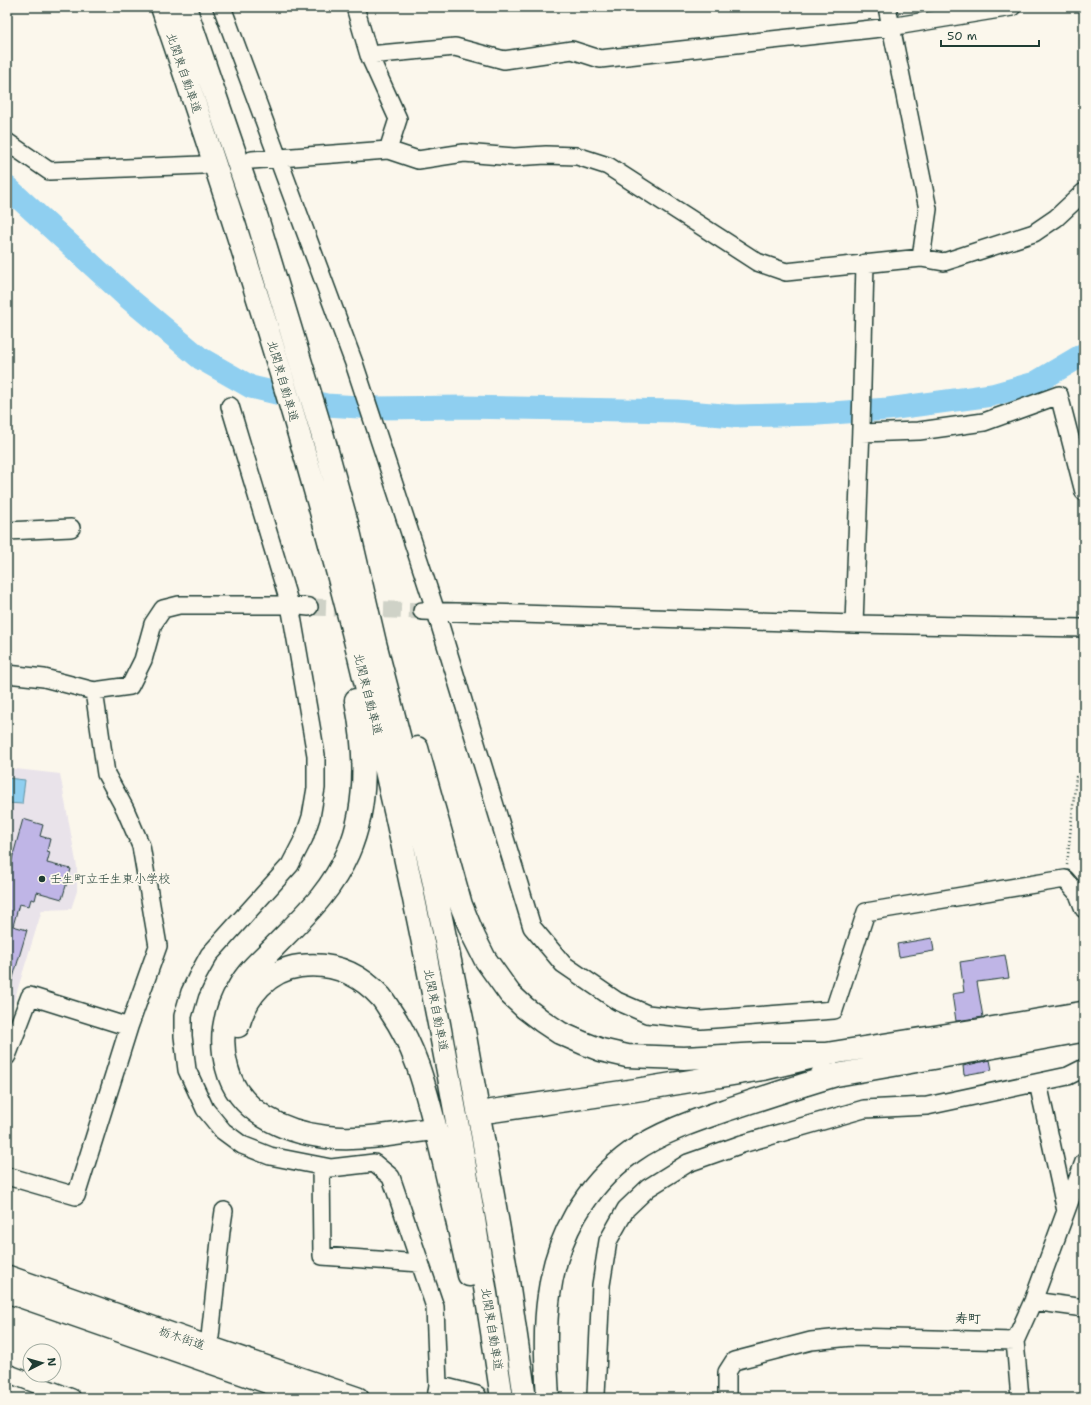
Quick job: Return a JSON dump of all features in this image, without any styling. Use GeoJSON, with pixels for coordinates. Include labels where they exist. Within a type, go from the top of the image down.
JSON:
{"type":"FeatureCollection","features":[{"type":"Feature","properties":{"kind":"highway","name":"北関東自動車道"},"geometry":{"type":"LineString","coordinates":[[162,7],[270,332],[356,644],[382,753],[439,1021],[486,1286],[502,1398]]}},
{"type":"Feature","properties":{"kind":"highway","name":"北関東自動車道"},"geometry":{"type":"LineString","coordinates":[[185,7],[257,218],[322,433],[348,528],[375,643],[405,759],[433,879],[459,1003],[504,1258],[525,1398]]}},
{"type":"Feature","properties":{"kind":"highway"},"geometry":{"type":"LineString","coordinates":[[298,434],[316,535],[360,717],[364,765],[362,802],[357,827],[349,852],[326,892],[309,913],[254,967],[239,986],[230,1005],[224,1025],[222,1045],[225,1062],[229,1078],[238,1093],[251,1108],[266,1119],[302,1133],[326,1137],[350,1138],[424,1125],[323,1125],[304,1121],[286,1115],[269,1106],[256,1095],[246,1080],[239,1065],[236,1034],[241,1016],[251,996],[264,982],[280,972],[294,967],[312,965],[328,966],[347,972],[365,983],[382,998],[397,1021],[411,1048],[423,1083],[446,1168],[472,1286],[485,1396]]}},
{"type":"Feature","properties":{"kind":"highway"},"geometry":{"type":"LineString","coordinates":[[348,528],[386,638],[461,905],[485,959],[510,994],[525,1008],[560,1033],[601,1050],[627,1056],[684,1058],[762,1054],[826,1054],[973,1041]]}},
{"type":"Feature","properties":{"kind":"highway"},"geometry":{"type":"LineString","coordinates":[[548,1398],[546,1328],[554,1265],[561,1242],[575,1214],[591,1191],[611,1170],[632,1152],[691,1122],[770,1095],[836,1075],[973,1041]]}},
{"type":"Feature","properties":{"kind":"highway"},"geometry":{"type":"LineString","coordinates":[[826,1054],[763,1069],[636,1090],[493,1117],[637,1102],[764,1081],[836,1075]]}},
{"type":"Feature","properties":{"kind":"main road"},"geometry":{"type":"LineString","coordinates":[[973,1041],[1084,1012]]}},
{"type":"Feature","properties":{"kind":"main road"},"geometry":{"type":"LineString","coordinates":[[973,1041],[1084,1031]]}},
{"type":"Feature","properties":{"kind":"main road","name":"栃木街道"},"geometry":{"type":"LineString","coordinates":[[7,1276],[358,1398]]}},
{"type":"Feature","properties":{"kind":"main road","name":"栃木街道"},"geometry":{"type":"LineString","coordinates":[[7,1292],[312,1398]]}},
{"type":"Feature","properties":{"kind":"street"},"geometry":{"type":"LineString","coordinates":[[222,7],[354,363],[371,415],[429,612],[532,927],[563,964],[617,1001],[647,1014],[701,1020],[834,1010],[866,912],[1066,879],[1078,894],[1084,909]]}},
{"type":"Feature","properties":{"kind":"street"},"geometry":{"type":"LineString","coordinates":[[355,7],[369,55],[398,119],[388,150]]}},
{"type":"Feature","properties":{"kind":"street"},"geometry":{"type":"LineString","coordinates":[[887,7],[928,209],[921,258]]}},
{"type":"Feature","properties":{"kind":"street"},"geometry":{"type":"LineString","coordinates":[[369,55],[455,47],[504,60],[572,50],[600,59],[890,27],[1012,7]]}},
{"type":"Feature","properties":{"kind":"street"},"geometry":{"type":"LineString","coordinates":[[7,142],[49,171],[202,165]]}},
{"type":"Feature","properties":{"kind":"street"},"geometry":{"type":"LineString","coordinates":[[252,160],[388,150],[418,160],[464,153],[514,157],[546,155],[576,156],[608,166],[757,262],[786,272],[921,258],[944,262],[1034,233],[1056,218],[1084,192]]}},
{"type":"Feature","properties":{"kind":"street"},"geometry":{"type":"LineString","coordinates":[[854,624],[865,263]]}},
{"type":"Feature","properties":{"kind":"street"},"geometry":{"type":"LineString","coordinates":[[861,427],[919,431],[984,422],[1059,396],[1084,492]]}},
{"type":"Feature","properties":{"kind":"street"},"geometry":{"type":"LineString","coordinates":[[230,406],[290,605],[316,755],[316,788],[311,817],[304,838],[290,865],[208,955],[190,992],[184,1016],[183,1036],[187,1070],[205,1109],[223,1131],[242,1145],[270,1156],[331,1168],[374,1163],[391,1177],[435,1307],[437,1392],[485,1396]]}},
{"type":"Feature","properties":{"kind":"street"},"geometry":{"type":"LineString","coordinates":[[7,531],[71,528]]}},
{"type":"Feature","properties":{"kind":"street"},"geometry":{"type":"LineString","coordinates":[[7,674],[44,678],[94,691],[130,686],[143,660],[152,624],[162,609],[179,605],[290,605],[308,607]]}},
{"type":"Feature","properties":{"kind":"street"},"geometry":{"type":"LineString","coordinates":[[429,612],[854,624],[1084,628]]}},
{"type":"Feature","properties":{"kind":"street"},"geometry":{"type":"LineString","coordinates":[[7,1176],[76,1196],[129,1027],[158,946],[141,846],[125,810],[106,774],[94,691]]}},
{"type":"Feature","properties":{"kind":"street"},"geometry":{"type":"LineString","coordinates":[[7,1056],[30,996],[129,1027]]}},
{"type":"Feature","properties":{"kind":"street"},"geometry":{"type":"LineString","coordinates":[[594,1398],[596,1395],[601,1285],[608,1241],[626,1209],[648,1188],[688,1163],[742,1144],[864,1109],[927,1106],[1068,1076],[1084,1068]]}},
{"type":"Feature","properties":{"kind":"street"},"geometry":{"type":"LineString","coordinates":[[1038,1083],[1074,1204]]}},
{"type":"Feature","properties":{"kind":"street"},"geometry":{"type":"LineString","coordinates":[[1020,1398],[1015,1341],[1074,1204],[1084,1162]]}},
{"type":"Feature","properties":{"kind":"street"},"geometry":{"type":"LineString","coordinates":[[321,1166],[322,1256],[420,1263]]}},
{"type":"Feature","properties":{"kind":"street"},"geometry":{"type":"LineString","coordinates":[[209,1347],[224,1211]]}},
{"type":"Feature","properties":{"kind":"street"},"geometry":{"type":"LineString","coordinates":[[1033,1301],[1084,1308]]}},
{"type":"Feature","properties":{"kind":"street"},"geometry":{"type":"LineString","coordinates":[[728,1398],[727,1372],[734,1361],[811,1341],[851,1337],[1015,1341]]}},
{"type":"Feature","properties":{"kind":"street"},"geometry":{"type":"LineString","coordinates":[[7,1373],[72,1398]]}},
{"type":"Feature","properties":{"kind":"path"},"geometry":{"type":"LineString","coordinates":[[1066,879],[1076,776],[1084,778]]}},
{"type":"Feature","properties":{"kind":"shaded area","name":"壬生町立壬生東小学校"},"geometry":{"type":"Polygon","coordinates":[[[7,768],[60,774],[77,867],[77,891],[71,909],[42,910],[10,1014],[7,1013],[7,768]]]}},
{"type":"Feature","properties":{"kind":"water"},"geometry":{"type":"Polygon","coordinates":[[[7,778],[25,780],[22,804],[7,803],[7,778]]]}},
{"type":"Feature","properties":{"kind":"building"},"geometry":{"type":"Polygon","coordinates":[[[23,819],[43,825],[40,836],[50,839],[47,851],[50,852],[47,863],[71,869],[62,899],[37,892],[35,900],[31,899],[29,906],[19,904],[13,926],[27,930],[10,988],[7,988],[7,877],[23,819]]]}},
{"type":"Feature","properties":{"kind":"building"},"geometry":{"type":"Polygon","coordinates":[[[932,938],[934,951],[899,957],[897,944],[932,938]]]}},
{"type":"Feature","properties":{"kind":"building"},"geometry":{"type":"Polygon","coordinates":[[[1005,955],[1009,978],[977,982],[983,1017],[956,1021],[952,994],[964,992],[960,962],[1005,955]]]}},
{"type":"Feature","properties":{"kind":"building"},"geometry":{"type":"Polygon","coordinates":[[[990,1060],[992,1070],[964,1075],[963,1066],[990,1060]]]}},
{"type":"Feature","properties":{"kind":"waterway"},"geometry":{"type":"LineString","coordinates":[[7,187],[127,297],[200,358],[251,387],[326,405],[376,408],[465,407],[677,411],[734,416],[818,414],[888,409],[992,395],[1035,383],[1084,354]]}},
{"type":"Feature","properties":{"kind":"tunnel"},"geometry":{"type":"LineString","coordinates":[[309,607],[422,611]]}},
{"type":"Feature","properties":{"kind":"tunnel"},"geometry":{"type":"LineString","coordinates":[[477,1395],[491,1398]]}},
{"type":"Feature","properties":{"kind":"place","name":"壬生町立壬生東小学校"},"geometry":{"type":"Point","coordinates":[42,879]}},
{"type":"Feature","properties":{"kind":"district","name":"寿町"},"geometry":{"type":"Point","coordinates":[968,1318]}}]}
